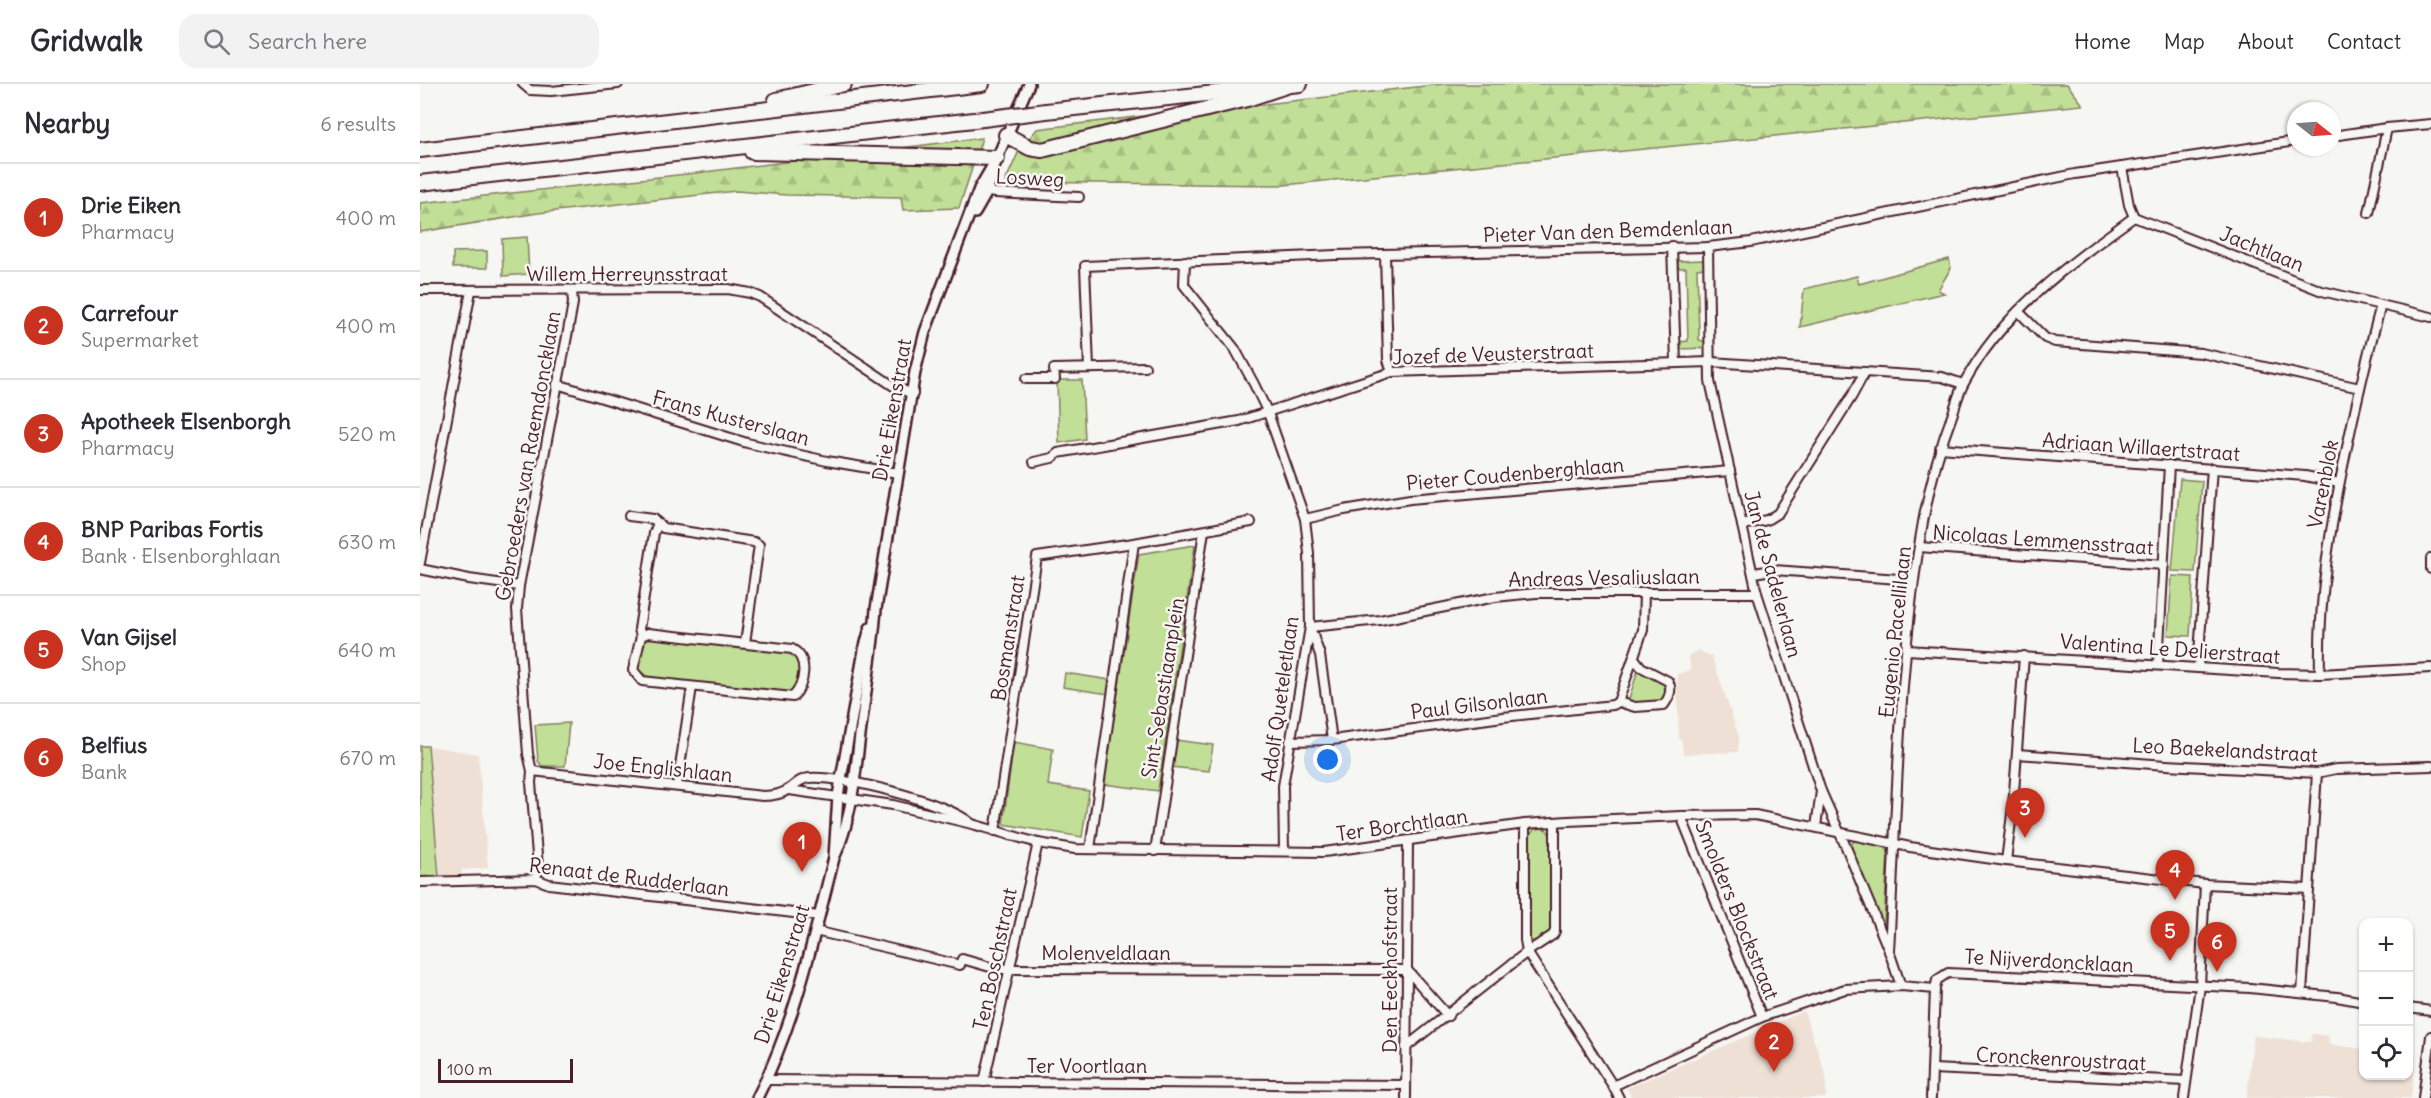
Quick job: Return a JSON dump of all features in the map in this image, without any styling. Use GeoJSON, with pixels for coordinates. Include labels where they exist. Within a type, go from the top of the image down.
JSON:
{"type":"FeatureCollection","features":[{"type":"Feature","properties":{"kind":"highway"},"geometry":{"type":"LineString","coordinates":[[718,114],[844,84]]}},
{"type":"Feature","properties":{"kind":"highway"},"geometry":{"type":"LineString","coordinates":[[420,150],[982,84]]}},
{"type":"Feature","properties":{"kind":"highway"},"geometry":{"type":"LineString","coordinates":[[1006,135],[1030,148],[1042,150],[1247,99],[1293,85]]}},
{"type":"Feature","properties":{"kind":"highway"},"geometry":{"type":"LineString","coordinates":[[420,183],[1293,85]]}},
{"type":"Feature","properties":{"kind":"highway"},"geometry":{"type":"LineString","coordinates":[[711,150],[800,155],[997,158]]}},
{"type":"Feature","properties":{"kind":"street"},"geometry":{"type":"LineString","coordinates":[[523,84],[530,90],[551,91],[618,84]]}},
{"type":"Feature","properties":{"kind":"street","name":"Drie Eikenstraat"},"geometry":{"type":"LineString","coordinates":[[834,858],[840,846],[854,782],[873,647],[876,609],[898,473],[925,332],[967,225],[1029,84]]}},
{"type":"Feature","properties":{"kind":"street"},"geometry":{"type":"LineString","coordinates":[[2341,135],[2431,124]]}},
{"type":"Feature","properties":{"kind":"street"},"geometry":{"type":"LineString","coordinates":[[2369,213],[2387,128]]}},
{"type":"Feature","properties":{"kind":"street","name":"Pieter Van den Bemdenlaan"},"geometry":{"type":"LineString","coordinates":[[1089,368],[1085,266],[1672,246],[1708,247],[1751,242],[2075,174],[2287,142]]}},
{"type":"Feature","properties":{"kind":"street"},"geometry":{"type":"LineString","coordinates":[[2122,167],[2129,205],[2134,217]]}},
{"type":"Feature","properties":{"kind":"street","name":"Losweg"},"geometry":{"type":"LineString","coordinates":[[983,191],[1080,197]]}},
{"type":"Feature","properties":{"kind":"street","name":"Jachtlaan"},"geometry":{"type":"LineString","coordinates":[[2134,217],[2322,291],[2431,317]]}},
{"type":"Feature","properties":{"kind":"street","name":"Eugenio Pacellilaan"},"geometry":{"type":"LineString","coordinates":[[1889,951],[1913,580],[1932,476],[1940,448],[1963,384],[2000,331],[2058,272],[2134,217]]}},
{"type":"Feature","properties":{"kind":"street"},"geometry":{"type":"LineString","coordinates":[[1672,246],[1676,363]]}},
{"type":"Feature","properties":{"kind":"street","name":"Jan de Sadelerlaan"},"geometry":{"type":"LineString","coordinates":[[1708,247],[1710,381],[1757,593],[1821,791],[1889,951],[1901,986]]}},
{"type":"Feature","properties":{"kind":"street"},"geometry":{"type":"LineString","coordinates":[[1385,255],[1388,360],[1392,372]]}},
{"type":"Feature","properties":{"kind":"street","name":"Adolf Queteletlaan"},"geometry":{"type":"LineString","coordinates":[[1185,261],[1184,285],[1235,349],[1268,413],[1305,519],[1309,553],[1310,627],[1283,786],[1284,851]]}},
{"type":"Feature","properties":{"kind":"street","name":"Willem Herreynsstraat"},"geometry":{"type":"LineString","coordinates":[[420,290],[728,289],[750,292],[804,324],[895,387],[913,394]]}},
{"type":"Feature","properties":{"kind":"street","name":"Gebroeders van Raemdoncklaan"},"geometry":{"type":"LineString","coordinates":[[536,879],[538,867],[532,771],[528,754],[517,620],[519,586],[573,303],[572,290]]}},
{"type":"Feature","properties":{"kind":"street"},"geometry":{"type":"LineString","coordinates":[[420,563],[471,291]]}},
{"type":"Feature","properties":{"kind":"street","name":"Varenblok"},"geometry":{"type":"LineString","coordinates":[[2320,674],[2319,631],[2322,583],[2339,483],[2380,305]]}},
{"type":"Feature","properties":{"kind":"street"},"geometry":{"type":"LineString","coordinates":[[2018,311],[2045,338],[2055,342],[2200,352],[2360,388]]}},
{"type":"Feature","properties":{"kind":"street","name":"Jozef de Veusterstraat"},"geometry":{"type":"LineString","coordinates":[[1034,462],[1052,458],[1059,453],[1239,421],[1392,372],[1711,362],[1942,377],[1963,384]]}},
{"type":"Feature","properties":{"kind":"street"},"geometry":{"type":"LineString","coordinates":[[1026,379],[1055,379],[1054,369],[1145,367]]}},
{"type":"Feature","properties":{"kind":"street"},"geometry":{"type":"LineString","coordinates":[[1742,525],[1767,520],[1778,513],[1865,372]]}},
{"type":"Feature","properties":{"kind":"street","name":"Frans Kusterslaan"},"geometry":{"type":"LineString","coordinates":[[557,384],[747,443],[827,461],[898,473]]}},
{"type":"Feature","properties":{"kind":"street","name":"Adriaan Willaertstraat"},"geometry":{"type":"LineString","coordinates":[[1940,448],[2305,476],[2339,483]]}},
{"type":"Feature","properties":{"kind":"street"},"geometry":{"type":"LineString","coordinates":[[2158,666],[2169,465]]}},
{"type":"Feature","properties":{"kind":"street"},"geometry":{"type":"LineString","coordinates":[[2198,668],[2212,468]]}},
{"type":"Feature","properties":{"kind":"street","name":"Pieter Coudenberghlaan"},"geometry":{"type":"LineString","coordinates":[[1305,519],[1410,499],[1730,471]]}},
{"type":"Feature","properties":{"kind":"street"},"geometry":{"type":"LineString","coordinates":[[629,516],[653,519],[663,528],[754,542],[759,545],[745,643]]}},
{"type":"Feature","properties":{"kind":"street","name":"Bosmanstraat"},"geometry":{"type":"LineString","coordinates":[[995,831],[1037,557],[1134,543],[1251,522]]}},
{"type":"Feature","properties":{"kind":"street"},"geometry":{"type":"LineString","coordinates":[[641,636],[648,633],[792,649],[799,653],[804,663],[799,691],[793,698],[642,681],[637,676],[633,670],[641,636],[639,629],[652,544],[658,523]]}},
{"type":"Feature","properties":{"kind":"street","name":"Sint-Sebastiaanplein"},"geometry":{"type":"LineString","coordinates":[[1155,851],[1204,531]]}},
{"type":"Feature","properties":{"kind":"street"},"geometry":{"type":"LineString","coordinates":[[1090,849],[1134,543]]}},
{"type":"Feature","properties":{"kind":"street","name":"Nicolaas Lemmensstraat"},"geometry":{"type":"LineString","coordinates":[[1919,547],[2163,566]]}},
{"type":"Feature","properties":{"kind":"street"},"geometry":{"type":"LineString","coordinates":[[2431,558],[2431,569]]}},
{"type":"Feature","properties":{"kind":"street"},"geometry":{"type":"LineString","coordinates":[[420,569],[519,586]]}},
{"type":"Feature","properties":{"kind":"street"},"geometry":{"type":"LineString","coordinates":[[1753,573],[1774,570],[1913,580]]}},
{"type":"Feature","properties":{"kind":"street"},"geometry":{"type":"LineString","coordinates":[[1618,702],[1643,630],[1644,592]]}},
{"type":"Feature","properties":{"kind":"street","name":"Andreas Vesaliuslaan"},"geometry":{"type":"LineString","coordinates":[[1310,627],[1380,620],[1472,601],[1536,593],[1757,593]]}},
{"type":"Feature","properties":{"kind":"street","name":"Drie Eikenstraat"},"geometry":{"type":"LineString","coordinates":[[757,1098],[774,1063],[815,931],[834,858],[838,796],[864,650],[876,609]]}},
{"type":"Feature","properties":{"kind":"street"},"geometry":{"type":"LineString","coordinates":[[1310,627],[1320,655],[1332,740]]}},
{"type":"Feature","properties":{"kind":"street","name":"Valentina Le Delierstraat"},"geometry":{"type":"LineString","coordinates":[[1907,650],[2320,674],[2431,668]]}},
{"type":"Feature","properties":{"kind":"street"},"geometry":{"type":"LineString","coordinates":[[2006,861],[2024,656]]}},
{"type":"Feature","properties":{"kind":"street","name":"Paul Gilsonlaan"},"geometry":{"type":"LineString","coordinates":[[1290,741],[1332,740],[1613,705],[1618,702],[1635,707],[1664,705],[1668,700],[1670,685],[1668,681],[1647,671],[1634,658]]}},
{"type":"Feature","properties":{"kind":"street"},"geometry":{"type":"LineString","coordinates":[[677,786],[692,687]]}},
{"type":"Feature","properties":{"kind":"street","name":"Leo Baekelandstraat"},"geometry":{"type":"LineString","coordinates":[[2017,754],[2316,773],[2336,769],[2431,766]]}},
{"type":"Feature","properties":{"kind":"street","name":"Joe Englishlaan"},"geometry":{"type":"LineString","coordinates":[[532,771],[763,796],[772,796],[789,790],[805,779],[854,782]]}},
{"type":"Feature","properties":{"kind":"street"},"geometry":{"type":"LineString","coordinates":[[2302,993],[2316,773]]}},
{"type":"Feature","properties":{"kind":"street","name":"Ter Borchtlaan"},"geometry":{"type":"LineString","coordinates":[[854,782],[898,793],[957,813],[972,824]]}},
{"type":"Feature","properties":{"kind":"street","name":"Joe Englishlaan"},"geometry":{"type":"LineString","coordinates":[[789,790],[851,798]]}},
{"type":"Feature","properties":{"kind":"street","name":"Jan de Sadelerlaan"},"geometry":{"type":"LineString","coordinates":[[1816,827],[1821,791]]}},
{"type":"Feature","properties":{"kind":"street","name":"Ter Borchtlaan"},"geometry":{"type":"LineString","coordinates":[[851,798],[972,824],[1038,843],[1075,849],[1155,851],[1324,852],[1525,824],[1681,816],[1755,815],[1895,843],[2006,861],[2205,884],[2309,889]]}},
{"type":"Feature","properties":{"kind":"street","name":"Smolders Blockstraat"},"geometry":{"type":"LineString","coordinates":[[1681,816],[1762,1017]]}},
{"type":"Feature","properties":{"kind":"street"},"geometry":{"type":"LineString","coordinates":[[1406,1047],[1555,931],[1555,822]]}},
{"type":"Feature","properties":{"kind":"street"},"geometry":{"type":"LineString","coordinates":[[1525,824],[1525,940],[1527,952],[1619,1098]]}},
{"type":"Feature","properties":{"kind":"street","name":"Den Eeckhofstraat"},"geometry":{"type":"LineString","coordinates":[[1406,1098],[1408,842]]}},
{"type":"Feature","properties":{"kind":"street","name":"Ten Boschstraat"},"geometry":{"type":"LineString","coordinates":[[984,1082],[1038,843]]}},
{"type":"Feature","properties":{"kind":"street","name":"Renaat de Rudderlaan"},"geometry":{"type":"LineString","coordinates":[[420,882],[536,879],[549,884],[819,916]]}},
{"type":"Feature","properties":{"kind":"street"},"geometry":{"type":"LineString","coordinates":[[2184,1098],[2200,986],[2205,884]]}},
{"type":"Feature","properties":{"kind":"street","name":"Molenveldlaan"},"geometry":{"type":"LineString","coordinates":[[815,931],[960,965],[962,959],[997,969],[1407,970]]}},
{"type":"Feature","properties":{"kind":"street"},"geometry":{"type":"LineString","coordinates":[[1407,970],[1448,1016]]}},
{"type":"Feature","properties":{"kind":"street","name":"Te Nijverdoncklaan"},"geometry":{"type":"LineString","coordinates":[[1935,989],[1937,980],[1948,973],[2250,988],[2359,1001]]}},
{"type":"Feature","properties":{"kind":"street"},"geometry":{"type":"LineString","coordinates":[[1613,1086],[1762,1017],[1845,988],[1901,986],[1935,989],[1931,1098]]}},
{"type":"Feature","properties":{"kind":"street"},"geometry":{"type":"LineString","coordinates":[[2413,1009],[2431,1011]]}},
{"type":"Feature","properties":{"kind":"street"},"geometry":{"type":"LineString","coordinates":[[2423,1098],[2431,1036]]}},
{"type":"Feature","properties":{"kind":"street","name":"Cronckenroystraat"},"geometry":{"type":"LineString","coordinates":[[1933,1069],[2186,1081]]}},
{"type":"Feature","properties":{"kind":"street","name":"Ter Voortlaan"},"geometry":{"type":"LineString","coordinates":[[767,1080],[1406,1085]]}},
{"type":"Feature","properties":{"kind":"shaded area"},"geometry":{"type":"Polygon","coordinates":[[[1698,650],[1712,657],[1739,737],[1738,752],[1683,754],[1682,740],[1679,739],[1677,674],[1691,670],[1688,656],[1698,650]]]}},
{"type":"Feature","properties":{"kind":"shaded area"},"geometry":{"type":"Polygon","coordinates":[[[428,746],[478,754],[488,868],[462,870],[462,875],[439,877],[428,746]]]}},
{"type":"Feature","properties":{"kind":"shaded area"},"geometry":{"type":"Polygon","coordinates":[[[1804,1011],[1826,1076],[1826,1098],[1632,1098],[1627,1088],[1804,1011]]]}},
{"type":"Feature","properties":{"kind":"shaded area"},"geometry":{"type":"Polygon","coordinates":[[[2312,1034],[2329,1036],[2328,1044],[2359,1048],[2359,1080],[2413,1080],[2413,1056],[2416,1056],[2411,1098],[2247,1098],[2253,1036],[2311,1042],[2312,1034]]]}},
{"type":"Feature","properties":{"kind":"green space"},"geometry":{"type":"Polygon","coordinates":[[[1443,84],[2067,84],[2083,105],[1284,185],[1005,182],[1019,151],[1037,129],[1151,115],[1206,117],[1256,105],[1443,84]]]}},
{"type":"Feature","properties":{"kind":"green space"},"geometry":{"type":"Polygon","coordinates":[[[982,138],[959,208],[903,210],[901,197],[787,195],[736,191],[538,213],[420,232],[420,203],[696,173],[982,138]]]}},
{"type":"Feature","properties":{"kind":"green space"},"geometry":{"type":"Polygon","coordinates":[[[527,237],[529,274],[503,276],[502,239],[527,237]]]}},
{"type":"Feature","properties":{"kind":"green space"},"geometry":{"type":"Polygon","coordinates":[[[487,251],[487,268],[453,268],[453,252],[487,251]]]}},
{"type":"Feature","properties":{"kind":"green space"},"geometry":{"type":"Polygon","coordinates":[[[1949,259],[1951,268],[1938,290],[1944,293],[1800,327],[1804,289],[1857,276],[1859,284],[1949,259]]]}},
{"type":"Feature","properties":{"kind":"green space"},"geometry":{"type":"Polygon","coordinates":[[[1704,260],[1704,268],[1697,269],[1699,340],[1707,342],[1707,348],[1680,349],[1679,342],[1688,341],[1686,268],[1678,268],[1678,261],[1704,260]]]}},
{"type":"Feature","properties":{"kind":"green space"},"geometry":{"type":"Polygon","coordinates":[[[1057,380],[1082,380],[1085,439],[1059,443],[1057,380]]]}},
{"type":"Feature","properties":{"kind":"green space"},"geometry":{"type":"Polygon","coordinates":[[[2180,479],[2202,481],[2195,572],[2172,571],[2180,479]]]}},
{"type":"Feature","properties":{"kind":"green space"},"geometry":{"type":"Polygon","coordinates":[[[1195,545],[1158,791],[1104,784],[1139,554],[1195,545]]]}},
{"type":"Feature","properties":{"kind":"green space"},"geometry":{"type":"Polygon","coordinates":[[[2172,576],[2193,577],[2190,636],[2168,635],[2172,576]]]}},
{"type":"Feature","properties":{"kind":"green space"},"geometry":{"type":"Polygon","coordinates":[[[655,636],[788,651],[797,659],[798,675],[791,691],[783,694],[651,679],[637,669],[638,658],[642,643],[655,636]]]}},
{"type":"Feature","properties":{"kind":"green space"},"geometry":{"type":"Polygon","coordinates":[[[1638,670],[1664,683],[1665,694],[1658,703],[1633,704],[1628,702],[1638,670]]]}},
{"type":"Feature","properties":{"kind":"green space"},"geometry":{"type":"Polygon","coordinates":[[[1065,673],[1110,680],[1108,694],[1063,687],[1065,673]]]}},
{"type":"Feature","properties":{"kind":"green space"},"geometry":{"type":"Polygon","coordinates":[[[569,723],[565,766],[542,766],[538,761],[535,725],[569,723]]]}},
{"type":"Feature","properties":{"kind":"green space"},"geometry":{"type":"Polygon","coordinates":[[[1175,740],[1213,745],[1209,771],[1171,767],[1175,740]]]}},
{"type":"Feature","properties":{"kind":"green space"},"geometry":{"type":"Polygon","coordinates":[[[1014,742],[1053,749],[1048,785],[1089,791],[1082,837],[1003,824],[1014,742]]]}},
{"type":"Feature","properties":{"kind":"green space"},"geometry":{"type":"Polygon","coordinates":[[[420,746],[428,746],[439,877],[420,878],[420,746]]]}},
{"type":"Feature","properties":{"kind":"green space"},"geometry":{"type":"Polygon","coordinates":[[[1535,829],[1547,830],[1551,837],[1551,928],[1535,942],[1528,939],[1528,837],[1535,829]]]}},
{"type":"Feature","properties":{"kind":"green space"},"geometry":{"type":"Polygon","coordinates":[[[1856,840],[1884,846],[1888,851],[1884,923],[1881,921],[1852,849],[1852,843],[1856,840]]]}},
{"type":"Feature","properties":{"kind":"place","name":"Apotheek Elsenborgh"},"geometry":{"type":"Point","coordinates":[2025,838]}},
{"type":"Feature","properties":{"kind":"place","name":"Drie Eiken"},"geometry":{"type":"Point","coordinates":[802,872]}},
{"type":"Feature","properties":{"kind":"place","name":"BNP Paribas Fortis"},"geometry":{"type":"Point","coordinates":[2175,900]}},
{"type":"Feature","properties":{"kind":"place","name":"Van Gijsel"},"geometry":{"type":"Point","coordinates":[2170,961]}},
{"type":"Feature","properties":{"kind":"place","name":"Belfius"},"geometry":{"type":"Point","coordinates":[2217,972]}},
{"type":"Feature","properties":{"kind":"place","name":"Carrefour"},"geometry":{"type":"Point","coordinates":[1774,1072]}}]}
